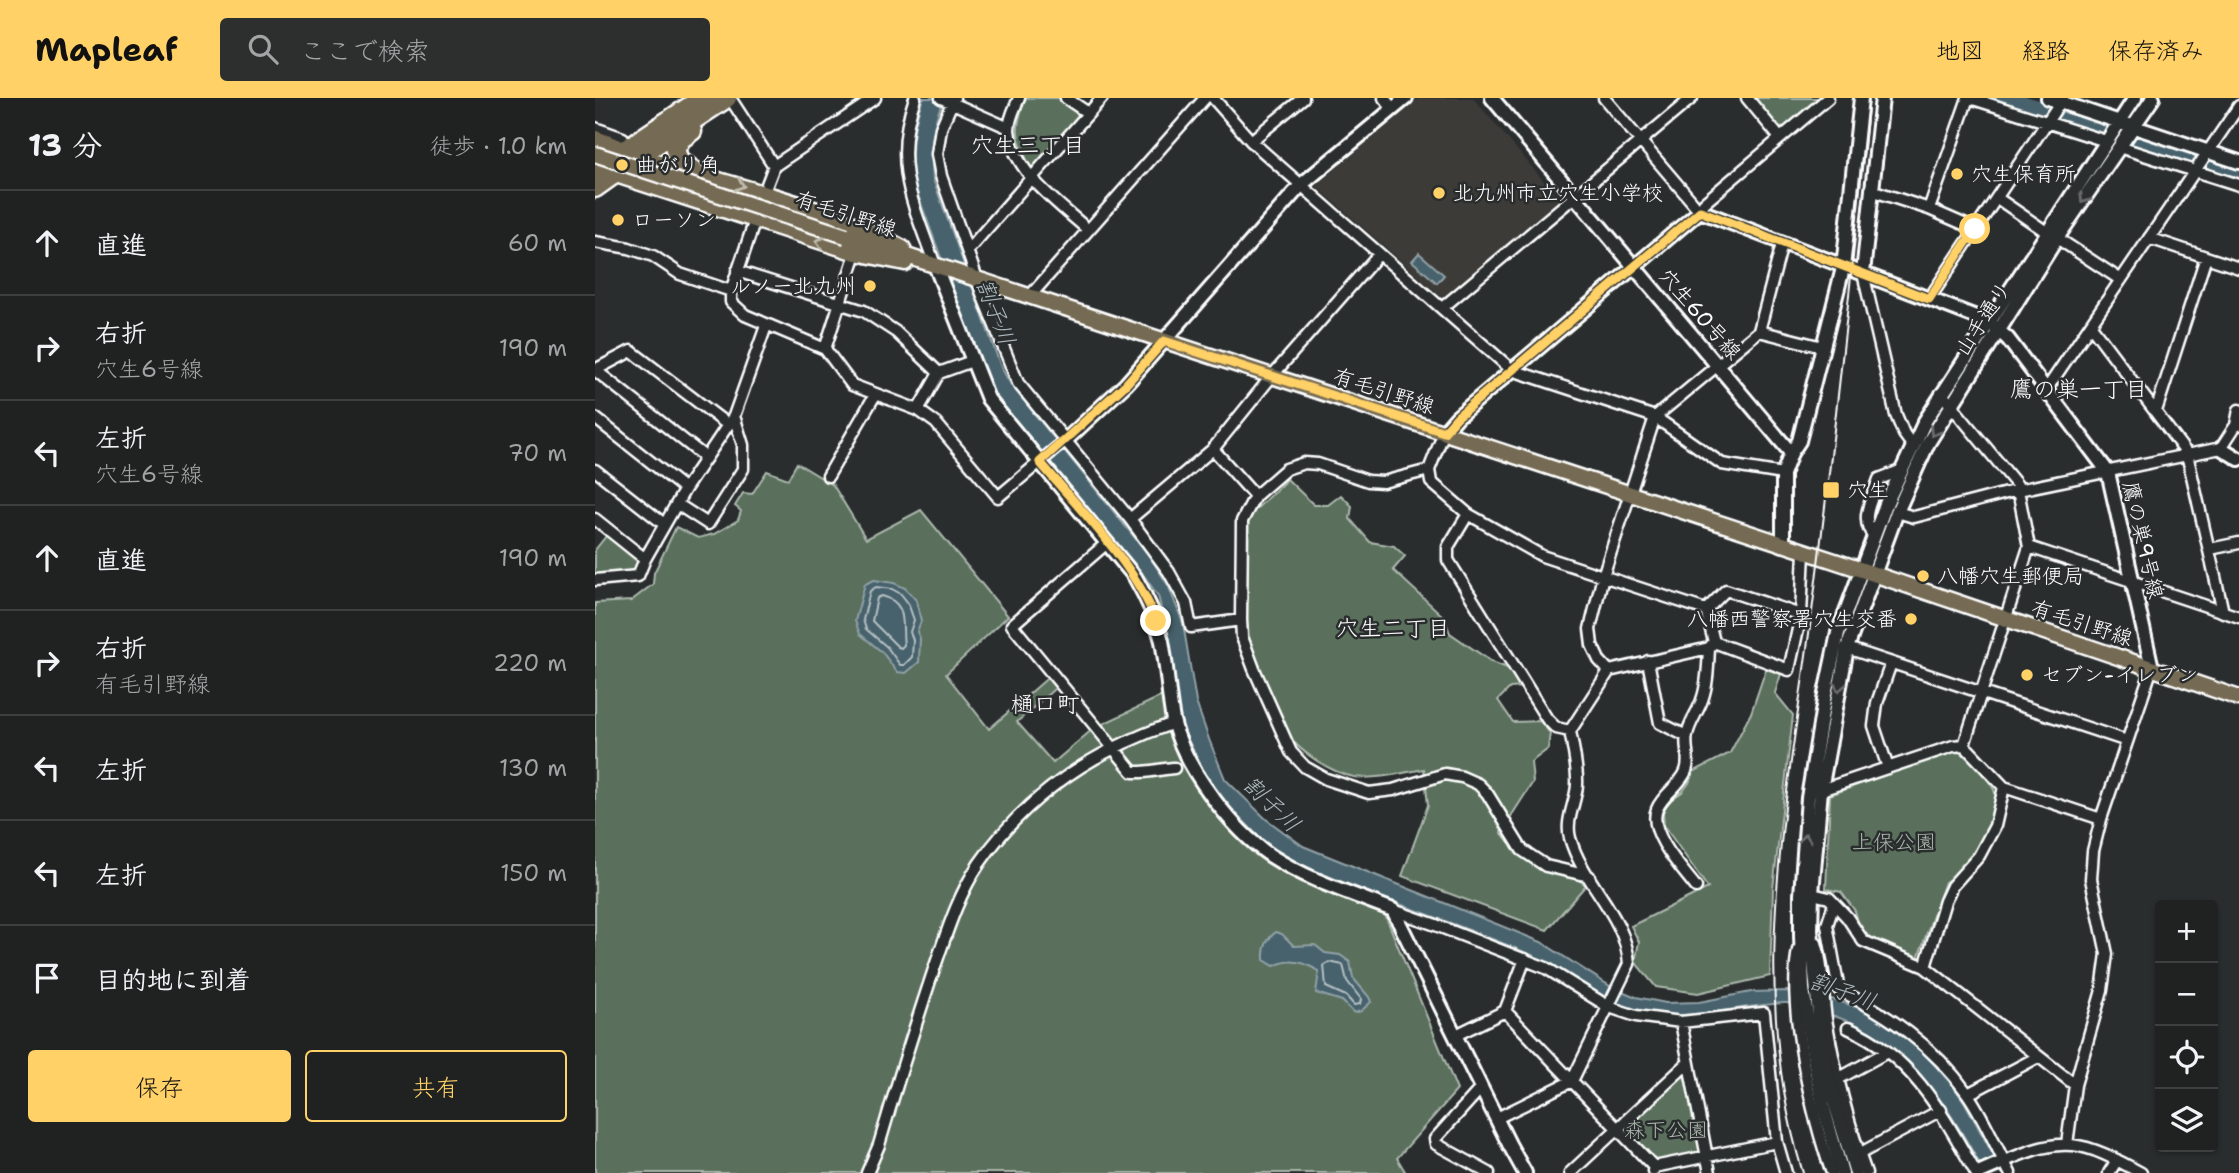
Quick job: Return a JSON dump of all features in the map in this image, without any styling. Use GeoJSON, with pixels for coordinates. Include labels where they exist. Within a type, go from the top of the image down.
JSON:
{"type":"FeatureCollection","features":[{"type":"Feature","properties":{"kind":"highway"},"geometry":{"type":"LineString","coordinates":[[595,188],[615,174],[632,153],[702,98]]}},
{"type":"Feature","properties":{"kind":"highway"},"geometry":{"type":"LineString","coordinates":[[595,166],[632,153],[729,98]]}},
{"type":"Feature","properties":{"kind":"highway"},"geometry":{"type":"LineString","coordinates":[[694,172],[679,160],[675,146],[729,98]]}},
{"type":"Feature","properties":{"kind":"main road"},"geometry":{"type":"LineString","coordinates":[[600,140],[632,153],[764,192],[869,229],[940,267]]}},
{"type":"Feature","properties":{"kind":"main road"},"geometry":{"type":"LineString","coordinates":[[595,166],[856,253],[908,264],[940,267]]}},
{"type":"Feature","properties":{"kind":"main road","name":"有毛引野線"},"geometry":{"type":"LineString","coordinates":[[595,166],[846,236],[1444,432],[2239,698]]}},
{"type":"Feature","properties":{"kind":"street"},"geometry":{"type":"LineString","coordinates":[[729,98],[774,166]]}},
{"type":"Feature","properties":{"kind":"street"},"geometry":{"type":"LineString","coordinates":[[764,192],[774,166],[875,98]]}},
{"type":"Feature","properties":{"kind":"street"},"geometry":{"type":"LineString","coordinates":[[915,98],[908,117],[904,151],[906,181],[940,267],[971,361],[988,399],[1042,460],[1135,577],[1153,611],[1162,642],[1174,723],[1189,761],[1226,813],[1270,855],[1314,878],[1525,959],[1636,1016],[1681,1022],[1765,1013],[1777,1142],[1786,1173]]}},
{"type":"Feature","properties":{"kind":"street"},"geometry":{"type":"LineString","coordinates":[[1019,98],[1011,116],[1011,139],[1031,177],[1087,229]]}},
{"type":"Feature","properties":{"kind":"street"},"geometry":{"type":"LineString","coordinates":[[1066,98],[1088,113]]}},
{"type":"Feature","properties":{"kind":"street"},"geometry":{"type":"LineString","coordinates":[[968,250],[1102,98]]}},
{"type":"Feature","properties":{"kind":"street"},"geometry":{"type":"LineString","coordinates":[[1030,296],[1205,98]]}},
{"type":"Feature","properties":{"kind":"street"},"geometry":{"type":"LineString","coordinates":[[1213,98],[1251,141],[1512,370],[1655,417],[1723,464],[1783,474]]}},
{"type":"Feature","properties":{"kind":"street"},"geometry":{"type":"LineString","coordinates":[[1251,141],[1303,98]]}},
{"type":"Feature","properties":{"kind":"street"},"geometry":{"type":"LineString","coordinates":[[1384,98],[1393,109]]}},
{"type":"Feature","properties":{"kind":"street"},"geometry":{"type":"LineString","coordinates":[[755,220],[731,291],[731,302],[744,315],[766,326],[825,349],[852,385],[918,410],[936,423],[998,497],[1065,441],[1126,384],[1301,185],[1406,98]]}},
{"type":"Feature","properties":{"kind":"street","name":"穴生60号線"},"geometry":{"type":"LineString","coordinates":[[1492,98],[1791,453]]}},
{"type":"Feature","properties":{"kind":"street"},"geometry":{"type":"LineString","coordinates":[[1604,98],[1700,211],[1994,326]]}},
{"type":"Feature","properties":{"kind":"street"},"geometry":{"type":"LineString","coordinates":[[1442,308],[1692,98]]}},
{"type":"Feature","properties":{"kind":"street"},"geometry":{"type":"LineString","coordinates":[[1747,98],[1780,138]]}},
{"type":"Feature","properties":{"kind":"street"},"geometry":{"type":"LineString","coordinates":[[1706,610],[1542,556],[1468,514],[1431,482],[1429,470],[1449,424],[1635,268],[1700,211],[1704,204],[1828,98]]}},
{"type":"Feature","properties":{"kind":"street"},"geometry":{"type":"LineString","coordinates":[[1783,545],[1783,474],[1799,441],[1843,268],[1861,98]]}},
{"type":"Feature","properties":{"kind":"street"},"geometry":{"type":"LineString","coordinates":[[1882,98],[1863,273],[1896,415],[1912,445]]}},
{"type":"Feature","properties":{"kind":"street"},"geometry":{"type":"LineString","coordinates":[[1929,208],[1969,98],[2107,140]]}},
{"type":"Feature","properties":{"kind":"street","name":"山手通り"},"geometry":{"type":"LineString","coordinates":[[2053,236],[2117,123],[2135,98]]}},
{"type":"Feature","properties":{"kind":"street","name":"山手通り"},"geometry":{"type":"LineString","coordinates":[[1868,573],[1928,443],[1994,326],[2053,236],[2153,98]]}},
{"type":"Feature","properties":{"kind":"street"},"geometry":{"type":"LineString","coordinates":[[1009,128],[949,100],[937,154],[941,176],[976,279],[1018,383],[1130,519],[1169,572],[1186,603],[1191,626],[1241,620]]}},
{"type":"Feature","properties":{"kind":"street"},"geometry":{"type":"LineString","coordinates":[[1929,299],[2048,121],[2057,101],[2206,155],[2239,162]]}},
{"type":"Feature","properties":{"kind":"street"},"geometry":{"type":"LineString","coordinates":[[2046,390],[2239,106]]}},
{"type":"Feature","properties":{"kind":"street"},"geometry":{"type":"LineString","coordinates":[[595,128],[623,138],[632,153]]}},
{"type":"Feature","properties":{"kind":"street"},"geometry":{"type":"LineString","coordinates":[[2120,145],[2239,185]]}},
{"type":"Feature","properties":{"kind":"street"},"geometry":{"type":"LineString","coordinates":[[1871,190],[1929,208],[1975,229]]}},
{"type":"Feature","properties":{"kind":"street"},"geometry":{"type":"LineString","coordinates":[[1997,198],[2121,280]]}},
{"type":"Feature","properties":{"kind":"street"},"geometry":{"type":"LineString","coordinates":[[2149,238],[2239,268]]}},
{"type":"Feature","properties":{"kind":"street"},"geometry":{"type":"LineString","coordinates":[[595,242],[629,248],[653,256],[680,274],[731,291]]}},
{"type":"Feature","properties":{"kind":"street"},"geometry":{"type":"LineString","coordinates":[[1609,671],[1599,660],[1592,645],[1590,629],[1603,576],[1655,417],[1759,331],[1782,244]]}},
{"type":"Feature","properties":{"kind":"street"},"geometry":{"type":"LineString","coordinates":[[825,349],[856,253]]}},
{"type":"Feature","properties":{"kind":"street"},"geometry":{"type":"LineString","coordinates":[[1130,519],[1213,449],[1271,377],[1379,254]]}},
{"type":"Feature","properties":{"kind":"street"},"geometry":{"type":"LineString","coordinates":[[2156,411],[2206,257]]}},
{"type":"Feature","properties":{"kind":"street"},"geometry":{"type":"LineString","coordinates":[[737,271],[864,311],[880,320],[939,373]]}},
{"type":"Feature","properties":{"kind":"street"},"geometry":{"type":"LineString","coordinates":[[595,580],[638,576],[685,489],[734,416],[766,326]]}},
{"type":"Feature","properties":{"kind":"street","name":"山手通り"},"geometry":{"type":"LineString","coordinates":[[1868,573],[1874,536],[1912,445],[1941,393],[1994,326]]}},
{"type":"Feature","properties":{"kind":"street","name":"鷹の巣9号線"},"geometry":{"type":"LineString","coordinates":[[1994,326],[2108,472],[2152,668]]}},
{"type":"Feature","properties":{"kind":"street"},"geometry":{"type":"LineString","coordinates":[[2091,326],[2187,454],[2223,612]]}},
{"type":"Feature","properties":{"kind":"street"},"geometry":{"type":"LineString","coordinates":[[1759,331],[1822,347]]}},
{"type":"Feature","properties":{"kind":"street"},"geometry":{"type":"LineString","coordinates":[[706,458],[595,370],[631,351],[728,425]]}},
{"type":"Feature","properties":{"kind":"street"},"geometry":{"type":"LineString","coordinates":[[918,410],[939,373],[971,361]]}},
{"type":"Feature","properties":{"kind":"street"},"geometry":{"type":"LineString","coordinates":[[1941,393],[1952,403],[2017,485],[2029,547],[1964,745]]}},
{"type":"Feature","properties":{"kind":"street"},"geometry":{"type":"LineString","coordinates":[[828,476],[875,395]]}},
{"type":"Feature","properties":{"kind":"street"},"geometry":{"type":"LineString","coordinates":[[2221,448],[2237,425],[2239,410]]}},
{"type":"Feature","properties":{"kind":"street"},"geometry":{"type":"LineString","coordinates":[[677,504],[708,524],[743,469],[743,445],[734,416]]}},
{"type":"Feature","properties":{"kind":"street"},"geometry":{"type":"LineString","coordinates":[[595,418],[685,489]]}},
{"type":"Feature","properties":{"kind":"street"},"geometry":{"type":"LineString","coordinates":[[1897,512],[1914,517],[2018,490],[2221,448],[2239,459]]}},
{"type":"Feature","properties":{"kind":"street"},"geometry":{"type":"LineString","coordinates":[[1213,449],[1255,496]]}},
{"type":"Feature","properties":{"kind":"street"},"geometry":{"type":"LineString","coordinates":[[1429,470],[1384,482],[1368,481],[1318,464],[1304,463],[1286,469],[1255,496],[1242,520],[1241,620],[1243,636],[1254,669],[1291,752],[1305,767],[1326,779],[1369,793],[1393,790],[1445,774],[1462,777],[1478,784],[1487,793],[1522,850],[1546,866],[1589,876]]}},
{"type":"Feature","properties":{"kind":"street"},"geometry":{"type":"LineString","coordinates":[[595,470],[664,524]]}},
{"type":"Feature","properties":{"kind":"street"},"geometry":{"type":"LineString","coordinates":[[1468,514],[1448,547],[1448,560],[1547,719],[1556,727],[1570,731]]}},
{"type":"Feature","properties":{"kind":"street"},"geometry":{"type":"LineString","coordinates":[[595,519],[645,559]]}},
{"type":"Feature","properties":{"kind":"street"},"geometry":{"type":"LineString","coordinates":[[1107,543],[1012,625],[1133,772],[1145,773],[1174,768]]}},
{"type":"Feature","properties":{"kind":"street"},"geometry":{"type":"LineString","coordinates":[[2210,548],[2239,543]]}},
{"type":"Feature","properties":{"kind":"street"},"geometry":{"type":"LineString","coordinates":[[2029,547],[2239,617]]}},
{"type":"Feature","properties":{"kind":"street"},"geometry":{"type":"LineString","coordinates":[[1497,1118],[1572,1081],[1629,964],[1628,945],[1620,925],[1589,876],[1569,836],[1577,785],[1570,731],[1609,671],[1711,645],[1790,670],[1801,615],[1804,552]]}},
{"type":"Feature","properties":{"kind":"street"},"geometry":{"type":"LineString","coordinates":[[1806,894],[1821,790],[1847,648],[1868,573]]}},
{"type":"Feature","properties":{"kind":"street"},"geometry":{"type":"LineString","coordinates":[[1856,1173],[1835,1104],[1822,1047],[1807,953],[1806,894],[1808,798],[1825,694],[1838,634],[1868,573]]}},
{"type":"Feature","properties":{"kind":"street"},"geometry":{"type":"LineString","coordinates":[[1706,610],[1726,590],[1801,615]]}},
{"type":"Feature","properties":{"kind":"street"},"geometry":{"type":"LineString","coordinates":[[1696,887],[1671,855],[1657,831],[1655,811],[1683,779],[1688,768],[1686,736],[1703,698],[1708,672],[1711,645],[1706,610]]}},
{"type":"Feature","properties":{"kind":"street"},"geometry":{"type":"LineString","coordinates":[[1847,648],[2127,741]]}},
{"type":"Feature","properties":{"kind":"street"},"geometry":{"type":"LineString","coordinates":[[1648,661],[1660,723],[1686,736]]}},
{"type":"Feature","properties":{"kind":"street"},"geometry":{"type":"LineString","coordinates":[[1888,768],[1874,726],[1877,703],[1891,663]]}},
{"type":"Feature","properties":{"kind":"street"},"geometry":{"type":"LineString","coordinates":[[2067,1144],[2075,1085],[2102,990],[2107,954],[2091,879],[2093,851],[2101,819],[2152,668]]}},
{"type":"Feature","properties":{"kind":"street"},"geometry":{"type":"LineString","coordinates":[[867,1173],[879,1145],[943,943],[964,890],[988,853],[1031,803],[1088,760],[1142,734],[1174,723]]}},
{"type":"Feature","properties":{"kind":"street"},"geometry":{"type":"LineString","coordinates":[[1821,790],[1953,746],[1964,745]]}},
{"type":"Feature","properties":{"kind":"street"},"geometry":{"type":"LineString","coordinates":[[1964,745],[2004,788],[2101,819]]}},
{"type":"Feature","properties":{"kind":"street"},"geometry":{"type":"LineString","coordinates":[[1925,967],[1952,886],[1979,856],[1995,826],[2004,788]]}},
{"type":"Feature","properties":{"kind":"street"},"geometry":{"type":"LineString","coordinates":[[1806,894],[1829,898],[1847,917],[1863,941],[1925,967],[2075,1085]]}},
{"type":"Feature","properties":{"kind":"street"},"geometry":{"type":"LineString","coordinates":[[1834,904],[1827,925],[1839,990],[1898,1024],[1926,1046],[1968,1094],[2005,1166]]}},
{"type":"Feature","properties":{"kind":"street"},"geometry":{"type":"LineString","coordinates":[[1393,910],[1522,1172]]}},
{"type":"Feature","properties":{"kind":"street"},"geometry":{"type":"LineString","coordinates":[[1806,933],[1794,969],[1797,1009],[1812,1099],[1832,1173]]}},
{"type":"Feature","properties":{"kind":"street"},"geometry":{"type":"LineString","coordinates":[[1806,933],[1820,956],[1826,1018],[1838,1079],[1866,1173]]}},
{"type":"Feature","properties":{"kind":"street"},"geometry":{"type":"LineString","coordinates":[[1807,953],[1803,989],[1812,1049],[1822,1106],[1842,1173]]}},
{"type":"Feature","properties":{"kind":"street"},"geometry":{"type":"LineString","coordinates":[[1456,1035],[1505,1011],[1525,959]]}},
{"type":"Feature","properties":{"kind":"street"},"geometry":{"type":"LineString","coordinates":[[1505,1011],[1618,1128],[1653,1170],[1777,1142]]}},
{"type":"Feature","properties":{"kind":"street"},"geometry":{"type":"LineString","coordinates":[[1681,1022],[1710,1173]]}},
{"type":"Feature","properties":{"kind":"street"},"geometry":{"type":"LineString","coordinates":[[1848,1028],[1862,1034],[1887,1052],[1930,1094],[1978,1173],[2005,1166],[2029,1150],[2067,1144],[2092,1148],[2141,1173]]}},
{"type":"Feature","properties":{"kind":"street"},"geometry":{"type":"LineString","coordinates":[[1838,1079],[1887,1052]]}},
{"type":"Feature","properties":{"kind":"street"},"geometry":{"type":"LineString","coordinates":[[1968,1094],[2038,1057]]}},
{"type":"Feature","properties":{"kind":"street"},"geometry":{"type":"LineString","coordinates":[[1570,1173],[1688,1063]]}},
{"type":"Feature","properties":{"kind":"street"},"geometry":{"type":"LineString","coordinates":[[1482,1088],[1435,1139],[1436,1144],[1489,1173]]}},
{"type":"Feature","properties":{"kind":"street"},"geometry":{"type":"LineString","coordinates":[[1859,1154],[1941,1110]]}},
{"type":"Feature","properties":{"kind":"street"},"geometry":{"type":"LineString","coordinates":[[2109,1173],[2117,1160]]}},
{"type":"Feature","properties":{"kind":"shaded area","name":"北九州市立穴生小学校"},"geometry":{"type":"Polygon","coordinates":[[[1419,98],[1473,98],[1560,200],[1444,299],[1316,186],[1419,98]]]}},
{"type":"Feature","properties":{"kind":"green space"},"geometry":{"type":"Polygon","coordinates":[[[1026,98],[1060,98],[1079,111],[1079,116],[1034,167],[1030,167],[1018,133],[1019,118],[1026,98]]]}},
{"type":"Feature","properties":{"kind":"green space"},"geometry":{"type":"Polygon","coordinates":[[[1751,98],[1820,98],[1779,131],[1751,98]]]}},
{"type":"Feature","properties":{"kind":"green space"},"geometry":{"type":"Polygon","coordinates":[[[797,463],[833,485],[866,539],[921,510],[1008,616],[946,674],[989,729],[1052,674],[1061,683],[1017,722],[1053,763],[1094,728],[1162,696],[1166,723],[1183,762],[1260,853],[1384,912],[1457,1090],[1397,1158],[1406,1173],[595,1173],[595,603],[631,601],[653,584],[654,573],[676,527],[698,538],[714,534],[738,520],[741,511],[735,506],[743,493],[752,494],[767,471],[788,479],[797,463]]]}},
{"type":"Feature","properties":{"kind":"green space"},"geometry":{"type":"Polygon","coordinates":[[[1287,479],[1314,505],[1328,505],[1341,495],[1352,506],[1350,519],[1370,542],[1394,546],[1405,556],[1393,570],[1444,617],[1450,633],[1492,662],[1520,673],[1524,687],[1510,688],[1498,700],[1513,722],[1540,721],[1550,733],[1548,749],[1531,762],[1533,782],[1501,832],[1516,850],[1534,865],[1577,879],[1586,885],[1547,930],[1402,876],[1428,805],[1424,769],[1380,777],[1354,777],[1335,771],[1316,760],[1286,734],[1245,635],[1244,521],[1287,479]]]}},
{"type":"Feature","properties":{"kind":"green space"},"geometry":{"type":"Polygon","coordinates":[[[607,535],[640,562],[639,569],[634,573],[595,576],[595,550],[607,535]]]}},
{"type":"Feature","properties":{"kind":"green space"},"geometry":{"type":"Polygon","coordinates":[[[1766,669],[1781,674],[1775,693],[1793,715],[1773,889],[1770,976],[1698,993],[1656,987],[1635,962],[1639,942],[1631,926],[1708,888],[1664,826],[1663,812],[1666,803],[1682,792],[1693,772],[1730,753],[1751,713],[1766,669]]]}},
{"type":"Feature","properties":{"kind":"green space","name":"上保公園"},"geometry":{"type":"Polygon","coordinates":[[[1954,750],[1968,758],[1989,781],[1995,793],[1995,804],[1980,843],[1963,866],[1945,882],[1918,958],[1872,939],[1861,931],[1855,911],[1841,892],[1826,889],[1830,795],[1954,750]]]}},
{"type":"Feature","properties":{"kind":"green space","name":"森下公園"},"geometry":{"type":"Polygon","coordinates":[[[1681,1073],[1685,1075],[1700,1150],[1697,1154],[1660,1161],[1626,1131],[1627,1126],[1681,1073]]]}},
{"type":"Feature","properties":{"kind":"water"},"geometry":{"type":"Polygon","coordinates":[[[923,98],[944,98],[933,137],[933,179],[1001,367],[1011,385],[1148,554],[1168,585],[1183,623],[1196,702],[1225,779],[1266,819],[1303,846],[1541,942],[1610,986],[1636,997],[1666,1003],[1699,1002],[1751,992],[1789,991],[1836,1000],[1867,1011],[1898,1031],[1925,1054],[1953,1086],[2003,1173],[1985,1173],[1955,1122],[1921,1076],[1902,1056],[1854,1024],[1789,1003],[1683,1015],[1643,1012],[1622,1006],[1598,995],[1529,954],[1306,869],[1283,856],[1257,835],[1213,789],[1185,734],[1175,704],[1170,641],[1158,596],[993,394],[983,372],[914,184],[913,141],[923,98]]]}},
{"type":"Feature","properties":{"kind":"water"},"geometry":{"type":"Polygon","coordinates":[[[1419,253],[1444,275],[1437,283],[1412,261],[1419,253]]]}},
{"type":"Feature","properties":{"kind":"water"},"geometry":{"type":"Polygon","coordinates":[[[874,580],[905,588],[916,600],[921,621],[917,632],[920,638],[919,662],[906,673],[897,672],[882,652],[860,634],[855,621],[865,584],[874,580]]]}},
{"type":"Feature","properties":{"kind":"water"},"geometry":{"type":"Polygon","coordinates":[[[1276,932],[1282,934],[1294,946],[1315,945],[1325,953],[1340,955],[1350,962],[1353,978],[1371,1002],[1361,1011],[1354,1013],[1342,1001],[1316,993],[1319,972],[1314,968],[1292,961],[1274,966],[1264,960],[1266,944],[1276,932]]]}},
{"type":"Feature","properties":{"kind":"waterway"},"geometry":{"type":"LineString","coordinates":[[2003,98],[2106,128],[2145,145],[2239,175]]}},
{"type":"Feature","properties":{"kind":"tram line"},"geometry":{"type":"LineString","coordinates":[[1803,1173],[1786,1101],[1776,1030],[1774,957],[1777,885],[1784,812],[1829,472],[1869,98]]}},
{"type":"Feature","properties":{"kind":"place","name":"曲がり角"},"geometry":{"type":"Point","coordinates":[622,165]}},
{"type":"Feature","properties":{"kind":"place","name":"穴生保育所"},"geometry":{"type":"Point","coordinates":[1957,174]}},
{"type":"Feature","properties":{"kind":"place","name":"北九州市立穴生小学校"},"geometry":{"type":"Point","coordinates":[1439,193]}},
{"type":"Feature","properties":{"kind":"place","name":"ローソン"},"geometry":{"type":"Point","coordinates":[618,220]}},
{"type":"Feature","properties":{"kind":"place","name":"ルノー北九州"},"geometry":{"type":"Point","coordinates":[870,286]}},
{"type":"Feature","properties":{"kind":"place","name":"穴生"},"geometry":{"type":"Point","coordinates":[1831,490]}},
{"type":"Feature","properties":{"kind":"place","name":"八幡穴生郵便局"},"geometry":{"type":"Point","coordinates":[1923,576]}},
{"type":"Feature","properties":{"kind":"place","name":"八幡西警察署穴生交番"},"geometry":{"type":"Point","coordinates":[1911,619]}},
{"type":"Feature","properties":{"kind":"place","name":"セブン-イレブン"},"geometry":{"type":"Point","coordinates":[2027,675]}},
{"type":"Feature","properties":{"kind":"district","name":"穴生三丁目"},"geometry":{"type":"Point","coordinates":[1028,145]}},
{"type":"Feature","properties":{"kind":"district","name":"鷹の巣一丁目"},"geometry":{"type":"Point","coordinates":[2079,389]}},
{"type":"Feature","properties":{"kind":"district","name":"穴生二丁目"},"geometry":{"type":"Point","coordinates":[1393,628]}},
{"type":"Feature","properties":{"kind":"district","name":"樋口町"},"geometry":{"type":"Point","coordinates":[1045,704]}},
{"type":"Feature","properties":{"kind":"route"},"geometry":{"type":"LineString","coordinates":[[1156,621],[1149,601],[1135,577],[1040,462],[1126,384],[1164,341],[1444,432],[1457,417],[1700,211],[1929,299],[1975,229]]}},
{"type":"Feature","properties":{"kind":"water label","name":"割子川"},"geometry":{"type":"Point","coordinates":[996,312]}},
{"type":"Feature","properties":{"kind":"water label","name":"割子川"},"geometry":{"type":"Point","coordinates":[1272,804]}},
{"type":"Feature","properties":{"kind":"water label","name":"割子川"},"geometry":{"type":"Point","coordinates":[1843,991]}}]}
